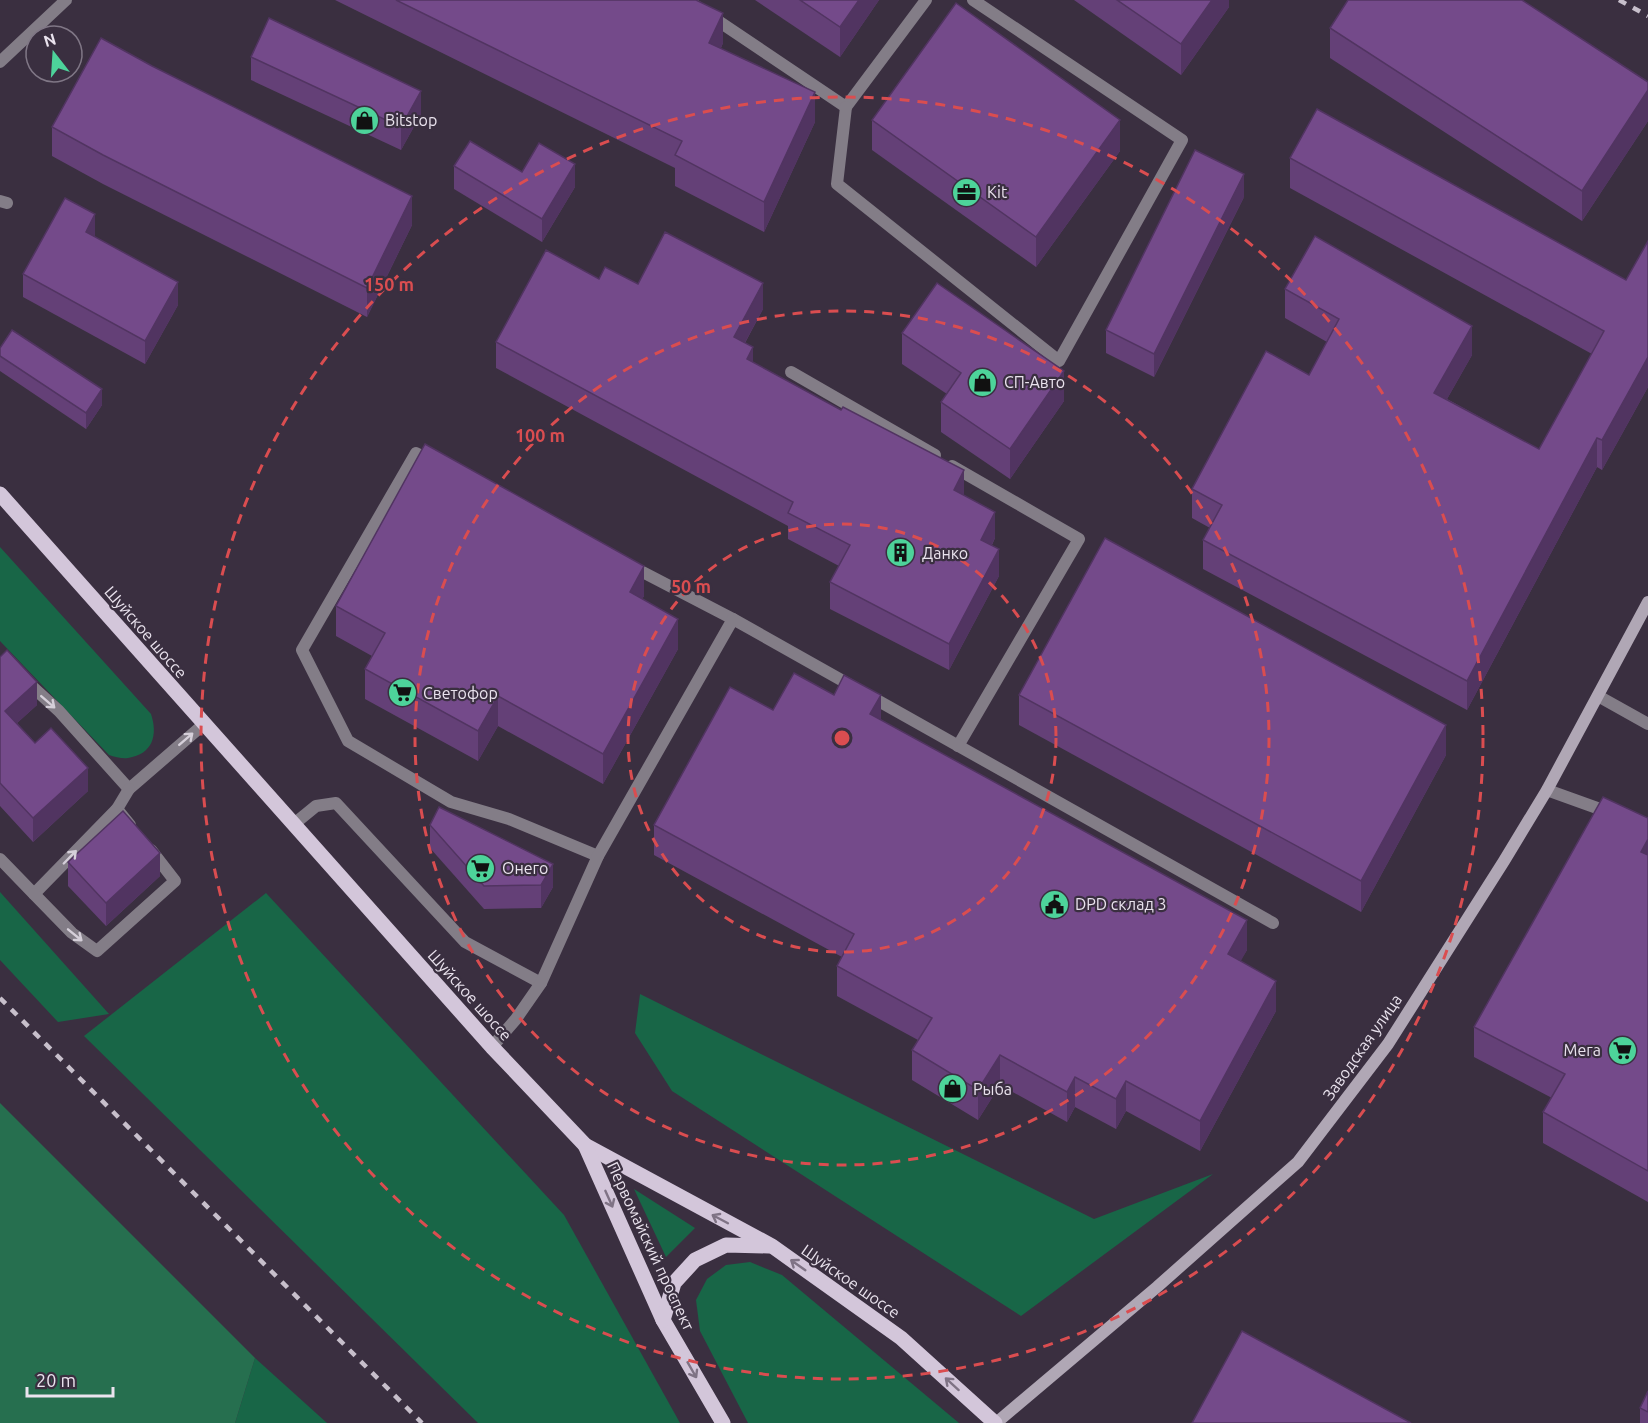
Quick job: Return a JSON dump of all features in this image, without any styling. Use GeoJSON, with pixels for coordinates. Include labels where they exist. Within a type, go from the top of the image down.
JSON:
{"type":"FeatureCollection","features":[{"type":"Feature","properties":{"kind":"main road","name":"Шуйское шоссе"},"geometry":{"type":"LineString","coordinates":[[0,494],[492,1047],[585,1145],[772,1246],[901,1338],[996,1423]]}},
{"type":"Feature","properties":{"kind":"main road","name":"Заводская улица"},"geometry":{"type":"LineString","coordinates":[[996,1423],[1157,1287],[1298,1162],[1388,1044],[1547,790],[1648,602]]}},
{"type":"Feature","properties":{"kind":"main road","name":"Первомайский проспект"},"geometry":{"type":"LineString","coordinates":[[585,1145],[663,1320],[723,1423]]}},
{"type":"Feature","properties":{"kind":"main road"},"geometry":{"type":"LineString","coordinates":[[663,1320],[675,1283],[695,1260],[726,1245],[772,1246]]}},
{"type":"Feature","properties":{"kind":"lane"},"geometry":{"type":"LineString","coordinates":[[0,62],[66,0]]}},
{"type":"Feature","properties":{"kind":"lane"},"geometry":{"type":"LineString","coordinates":[[687,0],[846,107]]}},
{"type":"Feature","properties":{"kind":"lane"},"geometry":{"type":"LineString","coordinates":[[926,0],[846,107],[837,184],[1059,361],[1182,140],[973,0]]}},
{"type":"Feature","properties":{"kind":"lane"},"geometry":{"type":"LineString","coordinates":[[791,372],[1079,539],[958,746]]}},
{"type":"Feature","properties":{"kind":"lane"},"geometry":{"type":"LineString","coordinates":[[448,470],[416,453],[302,650],[348,741],[451,802],[509,819],[598,856]]}},
{"type":"Feature","properties":{"kind":"lane"},"geometry":{"type":"LineString","coordinates":[[617,558],[733,620],[1273,923]]}},
{"type":"Feature","properties":{"kind":"lane"},"geometry":{"type":"LineString","coordinates":[[492,1047],[541,983],[598,856],[733,620]]}},
{"type":"Feature","properties":{"kind":"lane"},"geometry":{"type":"LineString","coordinates":[[20,675],[59,711],[129,789]]}},
{"type":"Feature","properties":{"kind":"lane"},"geometry":{"type":"LineString","coordinates":[[1598,696],[1642,715],[1648,724]]}},
{"type":"Feature","properties":{"kind":"lane"},"geometry":{"type":"LineString","coordinates":[[34,894],[117,809],[129,789],[204,724]]}},
{"type":"Feature","properties":{"kind":"lane"},"geometry":{"type":"LineString","coordinates":[[1547,790],[1624,817]]}},
{"type":"Feature","properties":{"kind":"lane"},"geometry":{"type":"LineString","coordinates":[[294,824],[315,806],[336,803],[465,942],[541,983]]}},
{"type":"Feature","properties":{"kind":"lane"},"geometry":{"type":"LineString","coordinates":[[0,859],[72,933],[97,951],[175,881],[117,809]]}},
{"type":"Feature","properties":{"kind":"green space"},"geometry":{"type":"Polygon","coordinates":[[[0,547],[151,714],[154,729],[152,742],[143,752],[126,758],[109,755],[0,641],[0,547]]]}},
{"type":"Feature","properties":{"kind":"green space"},"geometry":{"type":"Polygon","coordinates":[[[0,892],[109,1014],[58,1022],[0,960],[0,892]]]}},
{"type":"Feature","properties":{"kind":"green space"},"geometry":{"type":"Polygon","coordinates":[[[266,893],[564,1215],[680,1423],[478,1423],[84,1036],[266,893]]]}},
{"type":"Feature","properties":{"kind":"green space"},"geometry":{"type":"Polygon","coordinates":[[[640,994],[1094,1219],[1213,1174],[1021,1316],[672,1091],[635,1033],[640,994]]]}},
{"type":"Feature","properties":{"kind":"green space"},"geometry":{"type":"Polygon","coordinates":[[[0,1103],[255,1358],[235,1423],[0,1423],[0,1103]]]}},
{"type":"Feature","properties":{"kind":"green space"},"geometry":{"type":"Polygon","coordinates":[[[634,1189],[695,1228],[666,1257],[634,1189]]]}},
{"type":"Feature","properties":{"kind":"green space"},"geometry":{"type":"Polygon","coordinates":[[[750,1262],[782,1275],[959,1423],[748,1423],[700,1331],[696,1300],[707,1279],[726,1265],[750,1262]]]}},
{"type":"Feature","properties":{"kind":"green space"},"geometry":{"type":"Polygon","coordinates":[[[255,1358],[327,1423],[235,1423],[255,1358]]]}},
{"type":"Feature","properties":{"kind":"building"},"geometry":{"type":"Polygon","coordinates":[[[396,0],[696,0],[723,13],[709,43],[815,92],[764,202],[675,155],[682,141],[396,0]]]}},
{"type":"Feature","properties":{"kind":"building"},"geometry":{"type":"Polygon","coordinates":[[[800,0],[859,0],[840,27],[800,0]]]}},
{"type":"Feature","properties":{"kind":"building"},"geometry":{"type":"Polygon","coordinates":[[[1117,0],[1212,0],[1181,44],[1117,0]]]}},
{"type":"Feature","properties":{"kind":"building"},"geometry":{"type":"Polygon","coordinates":[[[1348,0],[1522,0],[1648,82],[1648,90],[1582,191],[1330,28],[1348,0]]]}},
{"type":"Feature","properties":{"kind":"building"},"geometry":{"type":"Polygon","coordinates":[[[956,3],[1120,120],[1036,237],[872,120],[956,3]]]}},
{"type":"Feature","properties":{"kind":"building"},"geometry":{"type":"Polygon","coordinates":[[[269,18],[421,91],[401,127],[251,57],[269,18]]]}},
{"type":"Feature","properties":{"kind":"building"},"geometry":{"type":"Polygon","coordinates":[[[101,38],[152,66],[412,196],[367,288],[52,127],[76,84],[84,84],[84,69],[101,38]]]}},
{"type":"Feature","properties":{"kind":"building"},"geometry":{"type":"Polygon","coordinates":[[[1317,109],[1626,280],[1648,241],[1648,357],[1602,440],[1597,438],[1467,681],[1203,540],[1222,505],[1192,489],[1266,351],[1309,375],[1339,319],[1285,289],[1315,236],[1472,326],[1434,393],[1539,449],[1604,331],[1290,158],[1317,109]]]}},
{"type":"Feature","properties":{"kind":"building"},"geometry":{"type":"Polygon","coordinates":[[[470,141],[522,172],[539,143],[575,164],[542,219],[454,166],[470,141]]]}},
{"type":"Feature","properties":{"kind":"building"},"geometry":{"type":"Polygon","coordinates":[[[1195,150],[1244,174],[1154,354],[1106,330],[1195,150]]]}},
{"type":"Feature","properties":{"kind":"building"},"geometry":{"type":"Polygon","coordinates":[[[65,198],[95,214],[86,232],[178,282],[145,341],[23,274],[65,198]]]}},
{"type":"Feature","properties":{"kind":"building"},"geometry":{"type":"Polygon","coordinates":[[[665,232],[763,283],[734,337],[753,347],[747,359],[841,410],[843,407],[964,470],[954,490],[995,512],[981,540],[999,549],[949,644],[830,582],[850,545],[788,513],[793,502],[496,342],[546,250],[599,279],[605,267],[638,284],[665,232]]]}},
{"type":"Feature","properties":{"kind":"building","name":"СП-Авто"},"geometry":{"type":"Polygon","coordinates":[[[937,283],[1064,371],[1010,449],[941,402],[961,373],[902,333],[937,283]]]}},
{"type":"Feature","properties":{"kind":"building"},"geometry":{"type":"Polygon","coordinates":[[[12,330],[102,389],[86,413],[0,356],[0,348],[12,330]]]}},
{"type":"Feature","properties":{"kind":"building"},"geometry":{"type":"Polygon","coordinates":[[[425,444],[644,566],[630,592],[678,619],[603,754],[498,696],[478,731],[365,669],[385,633],[336,606],[425,444]]]}},
{"type":"Feature","properties":{"kind":"building"},"geometry":{"type":"Polygon","coordinates":[[[1105,538],[1446,725],[1361,881],[1019,695],[1105,538]]]}},
{"type":"Feature","properties":{"kind":"building"},"geometry":{"type":"Polygon","coordinates":[[[7,650],[37,682],[5,711],[35,743],[51,728],[88,768],[33,818],[0,783],[0,657],[7,650]]]}},
{"type":"Feature","properties":{"kind":"building"},"geometry":{"type":"Polygon","coordinates":[[[794,673],[834,695],[844,675],[881,695],[870,714],[1247,920],[1228,954],[1276,981],[1200,1121],[1126,1081],[1116,1099],[1075,1077],[1067,1092],[1000,1055],[978,1090],[912,1050],[932,1018],[837,966],[854,934],[654,825],[730,687],[773,710],[794,673]]]}},
{"type":"Feature","properties":{"kind":"building"},"geometry":{"type":"Polygon","coordinates":[[[1603,797],[1648,818],[1648,839],[1641,852],[1648,855],[1648,1171],[1543,1112],[1565,1074],[1474,1027],[1603,797]]]}},
{"type":"Feature","properties":{"kind":"building"},"geometry":{"type":"Polygon","coordinates":[[[439,807],[553,864],[541,885],[484,886],[430,825],[439,807]]]}},
{"type":"Feature","properties":{"kind":"building"},"geometry":{"type":"Polygon","coordinates":[[[123,811],[160,853],[106,903],[68,862],[123,811]]]}},
{"type":"Feature","properties":{"kind":"building"},"geometry":{"type":"Polygon","coordinates":[[[1242,1331],[1411,1423],[1192,1423],[1242,1331]]]}},
{"type":"Feature","properties":{"kind":"building"},"geometry":{"type":"Polygon","coordinates":[[[1648,1391],[1648,1412],[1640,1408],[1648,1391]]]}},
{"type":"Feature","properties":{"kind":"railway"},"geometry":{"type":"LineString","coordinates":[[1619,0],[1648,16]]}},
{"type":"Feature","properties":{"kind":"railway"},"geometry":{"type":"LineString","coordinates":[[0,998],[422,1423]]}},
{"type":"Feature","properties":{"kind":"place","name":"Bitstop"},"geometry":{"type":"Point","coordinates":[364,120]}},
{"type":"Feature","properties":{"kind":"place","name":"Kit"},"geometry":{"type":"Point","coordinates":[966,192]}},
{"type":"Feature","properties":{"kind":"place","name":"СП-Авто"},"geometry":{"type":"Point","coordinates":[983,382]}},
{"type":"Feature","properties":{"kind":"place","name":"Данко"},"geometry":{"type":"Point","coordinates":[901,553]}},
{"type":"Feature","properties":{"kind":"place","name":"Светофор"},"geometry":{"type":"Point","coordinates":[402,693]}},
{"type":"Feature","properties":{"kind":"place","name":"Онего"},"geometry":{"type":"Point","coordinates":[481,868]}},
{"type":"Feature","properties":{"kind":"place","name":"DPD склад 3"},"geometry":{"type":"Point","coordinates":[1054,904]}},
{"type":"Feature","properties":{"kind":"place","name":"Мега"},"geometry":{"type":"Point","coordinates":[1622,1050]}},
{"type":"Feature","properties":{"kind":"place","name":"Рыба"},"geometry":{"type":"Point","coordinates":[952,1089]}}]}
